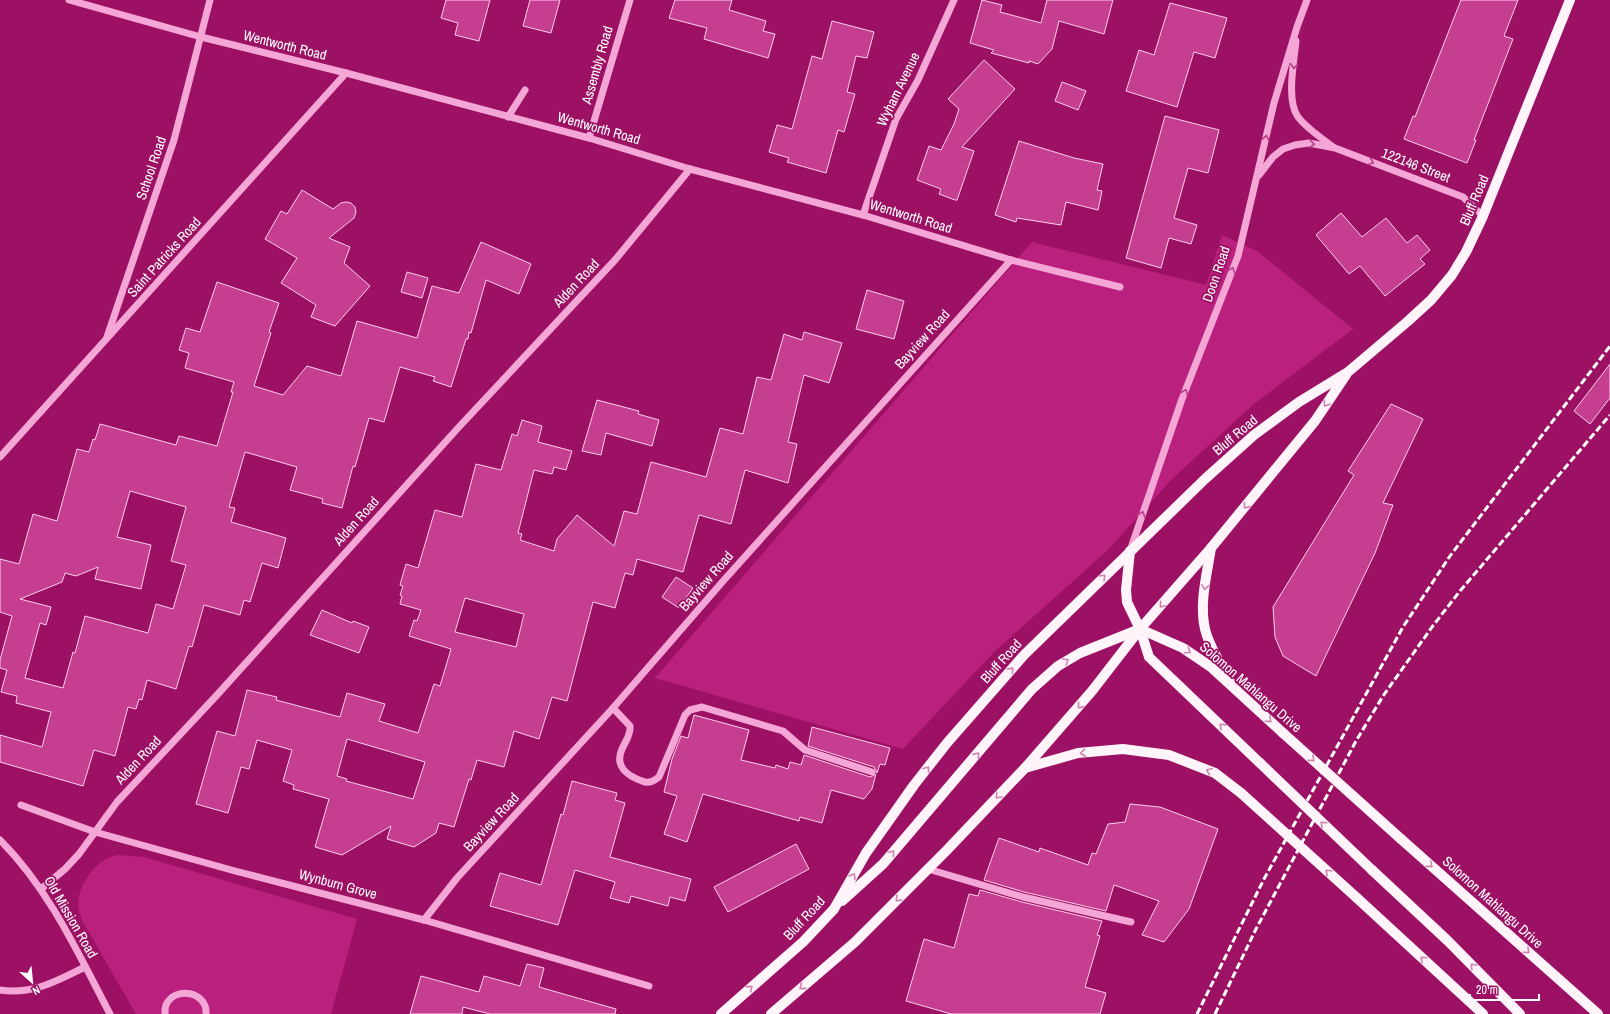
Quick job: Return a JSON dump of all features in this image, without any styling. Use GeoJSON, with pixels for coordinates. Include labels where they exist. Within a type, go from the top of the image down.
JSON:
{"type":"FeatureCollection","features":[{"type":"Feature","properties":{"kind":"main road","name":"Bluff Road"},"geometry":{"type":"LineString","coordinates":[[721,1014],[803,942],[834,909],[866,853],[914,785],[947,743],[1024,655],[1205,479],[1254,435],[1299,402],[1348,372],[1407,322],[1430,300],[1452,275],[1466,252],[1483,216],[1570,0]]}},
{"type":"Feature","properties":{"kind":"main road","name":"Bluff Road"},"geometry":{"type":"LineString","coordinates":[[772,1014],[855,942],[928,869],[1025,768],[1092,691],[1140,629],[1211,548],[1314,421],[1348,372]]}},
{"type":"Feature","properties":{"kind":"main road"},"geometry":{"type":"LineString","coordinates":[[1211,548],[1205,584],[1203,612],[1205,629],[1234,689]]}},
{"type":"Feature","properties":{"kind":"main road"},"geometry":{"type":"LineString","coordinates":[[1130,551],[1126,590],[1127,602],[1140,629],[1149,657],[1448,941],[1520,1014]]}},
{"type":"Feature","properties":{"kind":"main road"},"geometry":{"type":"LineString","coordinates":[[834,909],[883,864],[1032,689],[1058,666],[1080,653],[1140,629]]}},
{"type":"Feature","properties":{"kind":"main road","name":"Solomon Mahlangu Drive"},"geometry":{"type":"LineString","coordinates":[[1140,629],[1183,648],[1210,667],[1598,1014]]}},
{"type":"Feature","properties":{"kind":"main road"},"geometry":{"type":"LineString","coordinates":[[1025,768],[1078,753],[1123,749],[1168,755],[1215,773],[1241,793],[1482,1014]]}},
{"type":"Feature","properties":{"kind":"street","name":"Wentworth Road"},"geometry":{"type":"LineString","coordinates":[[69,0],[201,37],[589,138],[690,169],[863,215],[1011,260],[1120,287]]}},
{"type":"Feature","properties":{"kind":"street","name":"School Road"},"geometry":{"type":"LineString","coordinates":[[105,341],[174,140],[210,0]]}},
{"type":"Feature","properties":{"kind":"street","name":"Assembly Road"},"geometry":{"type":"LineString","coordinates":[[589,138],[630,0]]}},
{"type":"Feature","properties":{"kind":"street","name":"Wyham Avenue"},"geometry":{"type":"LineString","coordinates":[[863,215],[896,119],[918,80],[954,0]]}},
{"type":"Feature","properties":{"kind":"street","name":"Doon Road"},"geometry":{"type":"LineString","coordinates":[[1130,551],[1182,399],[1238,256],[1258,176],[1274,102],[1297,27],[1307,0]]}},
{"type":"Feature","properties":{"kind":"street","name":"122146 Street"},"geometry":{"type":"LineString","coordinates":[[1297,27],[1291,89],[1292,103],[1298,117],[1311,130],[1335,148]]}},
{"type":"Feature","properties":{"kind":"street","name":"Saint Patricks Road"},"geometry":{"type":"LineString","coordinates":[[0,457],[346,74]]}},
{"type":"Feature","properties":{"kind":"street"},"geometry":{"type":"LineString","coordinates":[[508,118],[525,90]]}},
{"type":"Feature","properties":{"kind":"street","name":"122146 Street"},"geometry":{"type":"LineString","coordinates":[[1258,176],[1273,157],[1283,149],[1309,143],[1335,148],[1463,197],[1483,216]]}},
{"type":"Feature","properties":{"kind":"street","name":"Alden Road"},"geometry":{"type":"LineString","coordinates":[[41,889],[65,869],[79,854],[117,802],[218,695],[458,428],[615,260],[690,169]]}},
{"type":"Feature","properties":{"kind":"street","name":"Bayview Road"},"geometry":{"type":"LineString","coordinates":[[424,920],[457,878],[613,708],[724,580],[1011,260]]}},
{"type":"Feature","properties":{"kind":"street"},"geometry":{"type":"LineString","coordinates":[[613,708],[630,726],[629,736],[619,756],[620,765],[629,776],[645,782],[650,782],[659,776],[685,715],[690,710],[702,707],[783,731],[804,750],[872,772]]}},
{"type":"Feature","properties":{"kind":"street","name":"Wynburn Grove"},"geometry":{"type":"LineString","coordinates":[[21,805],[95,832],[424,920],[649,986]]}},
{"type":"Feature","properties":{"kind":"street","name":"Old Mission Road"},"geometry":{"type":"LineString","coordinates":[[0,840],[29,871],[41,889],[110,1014]]}},
{"type":"Feature","properties":{"kind":"street"},"geometry":{"type":"LineString","coordinates":[[928,869],[1023,897],[1131,922]]}},
{"type":"Feature","properties":{"kind":"street"},"geometry":{"type":"LineString","coordinates":[[0,990],[15,991],[41,988],[85,967]]}},
{"type":"Feature","properties":{"kind":"street"},"geometry":{"type":"LineString","coordinates":[[164,1014],[166,1005],[173,996],[184,992],[195,994],[203,1001],[206,1014]]}},
{"type":"Feature","properties":{"kind":"shaded area"},"geometry":{"type":"Polygon","coordinates":[[[1222,235],[1257,251],[1353,329],[1255,403],[1172,479],[1107,551],[994,652],[903,749],[655,678],[1032,242],[1206,285],[1222,235]]]}},
{"type":"Feature","properties":{"kind":"shaded area"},"geometry":{"type":"Polygon","coordinates":[[[117,855],[144,857],[357,919],[331,1014],[136,1014],[83,922],[79,912],[79,896],[89,874],[107,858],[117,855]]]}},
{"type":"Feature","properties":{"kind":"building"},"geometry":{"type":"Polygon","coordinates":[[[446,0],[490,0],[479,41],[455,35],[458,23],[441,18],[446,0]]]}},
{"type":"Feature","properties":{"kind":"building"},"geometry":{"type":"Polygon","coordinates":[[[530,0],[560,0],[551,33],[523,26],[530,0]]]}},
{"type":"Feature","properties":{"kind":"building"},"geometry":{"type":"Polygon","coordinates":[[[675,0],[732,0],[729,10],[766,21],[763,31],[775,34],[768,58],[704,39],[707,28],[669,18],[675,0]]]}},
{"type":"Feature","properties":{"kind":"building"},"geometry":{"type":"Polygon","coordinates":[[[982,0],[1002,5],[1000,12],[1041,23],[1047,0],[1113,0],[1104,34],[1059,21],[1052,49],[1038,64],[991,53],[994,50],[970,43],[982,0]]]}},
{"type":"Feature","properties":{"kind":"building"},"geometry":{"type":"Polygon","coordinates":[[[1461,0],[1518,0],[1504,36],[1513,39],[1474,140],[1476,140],[1467,163],[1404,139],[1413,116],[1415,117],[1461,0]]]}},
{"type":"Feature","properties":{"kind":"building"},"geometry":{"type":"Polygon","coordinates":[[[1170,3],[1227,18],[1215,58],[1194,52],[1177,107],[1126,91],[1139,50],[1154,55],[1170,3]]]}},
{"type":"Feature","properties":{"kind":"building"},"geometry":{"type":"Polygon","coordinates":[[[832,21],[874,32],[867,58],[856,56],[847,92],[855,94],[844,132],[838,130],[826,173],[787,162],[789,158],[769,152],[777,125],[792,129],[812,56],[822,59],[832,21]]]}},
{"type":"Feature","properties":{"kind":"building"},"geometry":{"type":"Polygon","coordinates":[[[984,60],[1015,89],[962,147],[974,151],[957,200],[955,200],[939,194],[941,189],[917,180],[929,146],[941,150],[954,124],[959,109],[948,99],[984,60]]]}},
{"type":"Feature","properties":{"kind":"building"},"geometry":{"type":"Polygon","coordinates":[[[1062,82],[1086,91],[1078,110],[1055,101],[1062,82]]]}},
{"type":"Feature","properties":{"kind":"building"},"geometry":{"type":"Polygon","coordinates":[[[1165,116],[1219,130],[1208,173],[1188,168],[1174,218],[1197,225],[1191,244],[1169,238],[1161,268],[1126,258],[1165,116]]]}},
{"type":"Feature","properties":{"kind":"building"},"geometry":{"type":"Polygon","coordinates":[[[1019,141],[1074,158],[1103,164],[1097,190],[1102,191],[1098,210],[1066,202],[1061,225],[1017,218],[1016,222],[995,215],[1019,141]]]}},
{"type":"Feature","properties":{"kind":"building"},"geometry":{"type":"Polygon","coordinates":[[[302,190],[333,209],[341,203],[346,202],[351,203],[355,207],[356,212],[354,218],[329,238],[350,247],[344,263],[370,286],[335,326],[311,317],[316,305],[281,283],[297,258],[265,239],[281,211],[287,214],[302,190]]]}},
{"type":"Feature","properties":{"kind":"building"},"geometry":{"type":"Polygon","coordinates":[[[1341,213],[1362,237],[1386,218],[1407,243],[1417,235],[1430,250],[1420,259],[1425,264],[1385,296],[1360,266],[1349,274],[1316,235],[1341,213]]]}},
{"type":"Feature","properties":{"kind":"building"},"geometry":{"type":"Polygon","coordinates":[[[481,242],[531,264],[519,294],[486,280],[471,333],[469,332],[468,339],[466,339],[451,387],[433,381],[435,377],[400,367],[384,422],[369,418],[355,467],[353,466],[342,508],[322,503],[323,499],[290,490],[297,467],[245,452],[229,507],[235,508],[231,522],[286,538],[278,568],[262,563],[250,602],[244,600],[240,615],[204,605],[192,647],[189,646],[176,689],[147,680],[142,700],[139,699],[136,709],[128,707],[115,756],[94,750],[83,786],[0,762],[0,735],[42,747],[51,712],[16,703],[17,696],[1,692],[7,670],[0,668],[0,660],[12,616],[0,612],[0,559],[19,564],[33,514],[57,521],[77,449],[89,452],[100,424],[176,445],[179,436],[217,446],[233,392],[231,392],[234,382],[185,368],[189,353],[179,350],[186,328],[200,332],[217,282],[279,303],[269,332],[271,333],[254,386],[283,395],[307,366],[341,376],[357,321],[417,338],[432,286],[459,293],[481,242]],[[130,491],[117,537],[151,545],[141,589],[95,579],[98,567],[76,576],[65,573],[62,582],[20,599],[51,607],[46,625],[40,623],[25,678],[63,688],[73,652],[75,653],[85,616],[148,633],[156,604],[173,609],[186,565],[171,561],[186,507],[130,491]]]}},
{"type":"Feature","properties":{"kind":"building"},"geometry":{"type":"Polygon","coordinates":[[[407,272],[428,278],[422,298],[401,292],[407,272]]]}},
{"type":"Feature","properties":{"kind":"building"},"geometry":{"type":"Polygon","coordinates":[[[867,290],[904,301],[894,339],[856,329],[867,290]]]}},
{"type":"Feature","properties":{"kind":"building"},"geometry":{"type":"Polygon","coordinates":[[[804,332],[842,343],[829,383],[804,375],[788,442],[797,444],[788,483],[745,470],[731,524],[699,515],[683,572],[637,559],[633,575],[625,573],[615,608],[593,602],[567,701],[552,697],[539,739],[514,731],[504,767],[477,760],[471,780],[469,779],[454,827],[439,823],[436,833],[414,847],[387,839],[391,826],[342,855],[315,847],[329,799],[293,789],[294,785],[283,781],[292,750],[257,740],[249,769],[241,767],[228,813],[196,804],[217,731],[235,736],[247,690],[277,697],[276,700],[340,717],[347,693],[385,704],[379,721],[418,733],[434,684],[440,686],[451,649],[409,636],[414,620],[417,621],[421,610],[400,604],[402,596],[400,595],[403,586],[400,585],[406,564],[418,568],[435,510],[462,517],[476,464],[501,470],[512,434],[517,436],[522,420],[542,426],[538,442],[572,451],[566,470],[554,467],[552,474],[534,470],[518,533],[522,534],[520,540],[554,551],[557,539],[577,515],[614,546],[624,511],[637,514],[651,462],[706,477],[720,428],[743,434],[757,377],[771,380],[784,334],[802,340],[804,332]],[[465,598],[455,632],[516,647],[524,614],[465,598]],[[347,739],[337,776],[347,779],[346,781],[413,799],[425,762],[347,739]]]}},
{"type":"Feature","properties":{"kind":"building"},"geometry":{"type":"Polygon","coordinates":[[[1610,364],[1610,398],[1590,424],[1574,411],[1610,364]]]}},
{"type":"Feature","properties":{"kind":"building"},"geometry":{"type":"Polygon","coordinates":[[[597,400],[639,411],[638,414],[659,420],[652,446],[606,433],[601,455],[582,451],[597,400]]]}},
{"type":"Feature","properties":{"kind":"building"},"geometry":{"type":"Polygon","coordinates":[[[1391,404],[1423,419],[1383,503],[1393,505],[1375,553],[1316,676],[1283,656],[1275,637],[1273,607],[1354,475],[1348,471],[1391,404]]]}},
{"type":"Feature","properties":{"kind":"building"},"geometry":{"type":"Polygon","coordinates":[[[676,577],[693,588],[679,608],[662,597],[676,577]]]}},
{"type":"Feature","properties":{"kind":"building"},"geometry":{"type":"Polygon","coordinates":[[[322,610],[352,623],[353,621],[369,627],[359,653],[310,635],[322,610]]]}},
{"type":"Feature","properties":{"kind":"building"},"geometry":{"type":"Polygon","coordinates":[[[694,715],[749,730],[741,760],[775,768],[776,765],[788,769],[790,762],[801,765],[804,755],[870,777],[876,774],[872,789],[864,799],[831,790],[822,823],[800,817],[799,821],[703,794],[687,842],[664,834],[677,796],[664,792],[672,759],[681,736],[688,738],[694,715]]]}},
{"type":"Feature","properties":{"kind":"building"},"geometry":{"type":"Polygon","coordinates":[[[812,727],[890,748],[885,765],[880,764],[877,773],[874,767],[808,746],[812,727]]]}},
{"type":"Feature","properties":{"kind":"building"},"geometry":{"type":"Polygon","coordinates":[[[572,781],[617,793],[615,800],[625,803],[610,857],[691,879],[685,901],[670,897],[668,906],[631,896],[629,903],[610,898],[615,882],[575,870],[558,925],[490,906],[500,873],[541,885],[572,781]]]}},
{"type":"Feature","properties":{"kind":"building"},"geometry":{"type":"Polygon","coordinates":[[[1130,804],[1160,807],[1218,829],[1189,909],[1164,942],[1142,935],[1159,901],[1114,885],[1106,911],[1024,892],[984,880],[999,838],[1039,852],[1040,848],[1088,865],[1092,853],[1096,854],[1108,824],[1125,822],[1130,804]]]}},
{"type":"Feature","properties":{"kind":"building"},"geometry":{"type":"Polygon","coordinates":[[[796,844],[809,869],[728,912],[714,887],[796,844]]]}},
{"type":"Feature","properties":{"kind":"building"},"geometry":{"type":"Polygon","coordinates":[[[980,890],[1022,902],[1102,921],[1097,935],[1100,936],[1085,987],[1106,993],[1100,1014],[951,1014],[906,1001],[924,939],[954,948],[969,894],[978,896],[980,890]]]}},
{"type":"Feature","properties":{"kind":"building"},"geometry":{"type":"Polygon","coordinates":[[[527,964],[544,968],[539,987],[616,1009],[615,1014],[490,1014],[463,1007],[462,1014],[410,1014],[421,976],[479,992],[484,976],[520,986],[527,964]]]}},
{"type":"Feature","properties":{"kind":"railway"},"geometry":{"type":"LineString","coordinates":[[1197,1014],[1264,879],[1403,627],[1450,556],[1610,346]]}},
{"type":"Feature","properties":{"kind":"railway"},"geometry":{"type":"LineString","coordinates":[[1215,1014],[1256,929],[1356,741],[1383,696],[1432,627],[1460,591],[1610,415]]}}]}
